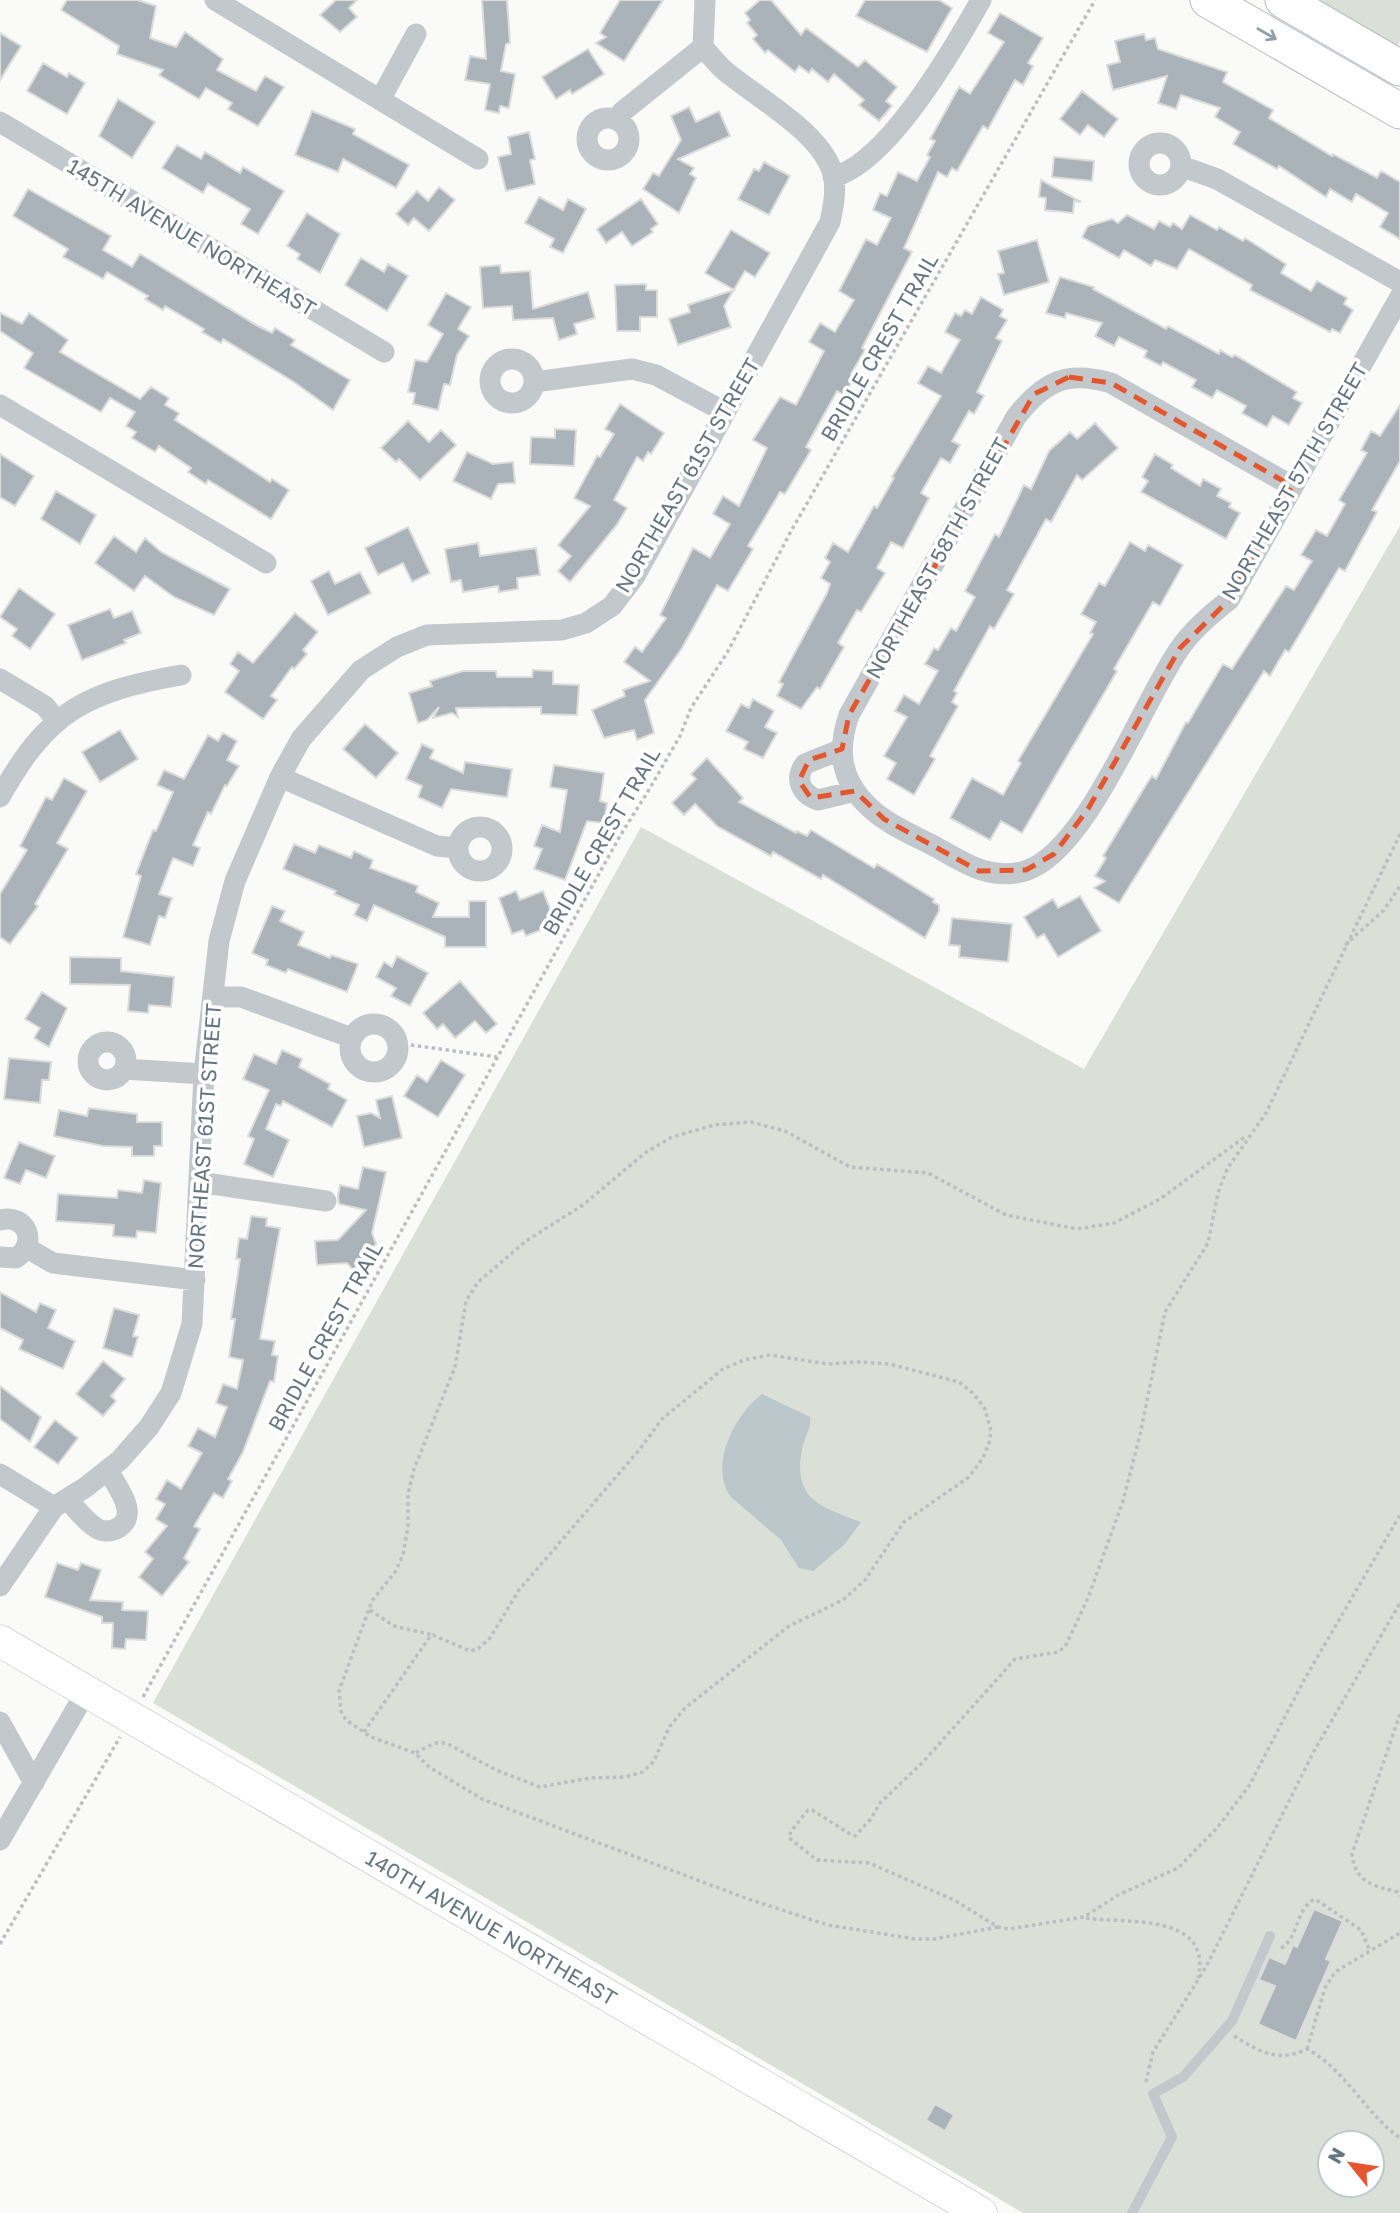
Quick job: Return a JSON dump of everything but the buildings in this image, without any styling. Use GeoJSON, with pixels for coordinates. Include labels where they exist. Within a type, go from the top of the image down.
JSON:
{"type":"FeatureCollection","features":[{"type":"Feature","properties":{"kind":"main road"},"geometry":{"type":"LineString","coordinates":[[1208,0],[1400,111]]}},
{"type":"Feature","properties":{"kind":"main road"},"geometry":{"type":"LineString","coordinates":[[1283,0],[1400,68]]}},
{"type":"Feature","properties":{"kind":"street"},"geometry":{"type":"LineString","coordinates":[[215,0],[478,159]]}},
{"type":"Feature","properties":{"kind":"street"},"geometry":{"type":"LineString","coordinates":[[705,0],[703,47],[722,69],[804,133],[824,154],[834,177],[848,173],[860,163],[919,99],[941,71],[981,0]]}},
{"type":"Feature","properties":{"kind":"street"},"geometry":{"type":"LineString","coordinates":[[380,100],[416,34]]}},
{"type":"Feature","properties":{"kind":"street"},"geometry":{"type":"LineString","coordinates":[[619,121],[622,112],[703,47]]}},
{"type":"Feature","properties":{"kind":"street","name":"145TH AVENUE NORTHEAST"},"geometry":{"type":"LineString","coordinates":[[0,122],[384,352]]}},
{"type":"Feature","properties":{"kind":"street"},"geometry":{"type":"LineString","coordinates":[[1181,166],[1217,179],[1400,282]]}},
{"type":"Feature","properties":{"kind":"street","name":"NORTHEAST 61ST STREET"},"geometry":{"type":"LineString","coordinates":[[0,1586],[61,1503],[108,1470],[149,1427],[171,1393],[192,1324],[204,1074],[219,941],[235,881],[280,777],[301,739],[323,710],[361,670],[397,647],[427,635],[562,630],[586,623],[612,606],[635,576],[723,411],[830,222],[834,177]]}},
{"type":"Feature","properties":{"kind":"street","name":"NORTHEAST 57TH STREET"},"geometry":{"type":"LineString","coordinates":[[842,758],[855,791],[884,819],[979,871],[1002,874],[1026,870],[1054,854],[1088,809],[1180,648],[1201,623],[1229,600],[1400,296]]}},
{"type":"Feature","properties":{"kind":"street"},"geometry":{"type":"LineString","coordinates":[[534,382],[552,382],[632,369],[656,375],[723,411]]}},
{"type":"Feature","properties":{"kind":"street","name":"NORTHEAST 58TH STREET"},"geometry":{"type":"LineString","coordinates":[[842,758],[841,739],[849,715],[1016,416],[1034,394],[1055,382],[1087,376],[1111,383],[1292,486]]}},
{"type":"Feature","properties":{"kind":"street"},"geometry":{"type":"LineString","coordinates":[[0,405],[267,563]]}},
{"type":"Feature","properties":{"kind":"street"},"geometry":{"type":"LineString","coordinates":[[0,797],[23,756],[56,720],[89,700],[131,684],[181,675]]}},
{"type":"Feature","properties":{"kind":"street"},"geometry":{"type":"LineString","coordinates":[[0,679],[45,706],[56,720]]}},
{"type":"Feature","properties":{"kind":"street"},"geometry":{"type":"LineString","coordinates":[[842,758],[805,764],[799,775],[801,787],[805,793],[818,800],[855,791]]}},
{"type":"Feature","properties":{"kind":"street"},"geometry":{"type":"LineString","coordinates":[[280,777],[438,846],[457,848]]}},
{"type":"Feature","properties":{"kind":"street"},"geometry":{"type":"LineString","coordinates":[[214,997],[241,997],[352,1038]]}},
{"type":"Feature","properties":{"kind":"street"},"geometry":{"type":"LineString","coordinates":[[376,1024],[390,1030],[397,1043],[395,1058],[383,1070],[367,1071],[354,1061],[350,1053],[352,1038],[362,1027],[376,1024]]}},
{"type":"Feature","properties":{"kind":"street"},"geometry":{"type":"LineString","coordinates":[[124,1069],[204,1074]]}},
{"type":"Feature","properties":{"kind":"street"},"geometry":{"type":"LineString","coordinates":[[199,1182],[326,1201]]}},
{"type":"Feature","properties":{"kind":"street"},"geometry":{"type":"LineString","coordinates":[[0,1220],[8,1218],[21,1222],[29,1234],[27,1248],[16,1258],[0,1257]]}},
{"type":"Feature","properties":{"kind":"street"},"geometry":{"type":"LineString","coordinates":[[27,1248],[53,1263],[195,1280]]}},
{"type":"Feature","properties":{"kind":"street"},"geometry":{"type":"LineString","coordinates":[[0,1474],[61,1503],[96,1528],[108,1531],[120,1526],[127,1516],[126,1503],[108,1470]]}},
{"type":"Feature","properties":{"kind":"street","name":"140TH AVENUE NORTHEAST"},"geometry":{"type":"LineString","coordinates":[[0,1641],[981,2213]]}},
{"type":"Feature","properties":{"kind":"street"},"geometry":{"type":"LineString","coordinates":[[0,1840],[86,1692]]}},
{"type":"Feature","properties":{"kind":"street"},"geometry":{"type":"LineString","coordinates":[[0,1722],[34,1783]]}},
{"type":"Feature","properties":{"kind":"lane"},"geometry":{"type":"LineString","coordinates":[[1132,2213],[1172,2137],[1153,2094],[1183,2077],[1232,2021],[1270,1936]]}},
{"type":"Feature","properties":{"kind":"path","name":"BRIDLE CREST TRAIL"},"geometry":{"type":"LineString","coordinates":[[140,1702],[620,836],[680,736],[691,708],[727,653],[790,533],[1095,0]]}},
{"type":"Feature","properties":{"kind":"path"},"geometry":{"type":"LineString","coordinates":[[998,1927],[970,1908],[886,1869],[856,1860],[817,1860],[793,1844],[789,1838],[791,1831],[808,1810],[812,1810],[855,1836],[880,1803],[923,1762],[1015,1659],[1058,1652],[1065,1647],[1088,1598],[1123,1502],[1140,1435],[1165,1312],[1208,1243],[1218,1193],[1232,1161],[1266,1113],[1400,834]]}},
{"type":"Feature","properties":{"kind":"path"},"geometry":{"type":"LineString","coordinates":[[1344,947],[1384,909],[1400,886]]}},
{"type":"Feature","properties":{"kind":"path"},"geometry":{"type":"LineString","coordinates":[[397,1043],[497,1057]]}},
{"type":"Feature","properties":{"kind":"path"},"geometry":{"type":"LineString","coordinates":[[1195,1985],[1200,1969],[1199,1952],[1185,1935],[1146,1922],[1084,1917],[1009,1929],[998,1927],[934,1939],[915,1939],[828,1925],[748,1899],[503,1808],[453,1783],[415,1753],[364,1732],[346,1720],[338,1701],[338,1690],[370,1610],[403,1555],[408,1526],[408,1494],[414,1469],[455,1367],[462,1315],[471,1292],[526,1241],[583,1205],[645,1153],[672,1138],[714,1125],[751,1122],[770,1126],[850,1167],[928,1173],[1006,1215],[1077,1229],[1114,1223],[1160,1199],[1251,1133]]}},
{"type":"Feature","properties":{"kind":"path"},"geometry":{"type":"LineString","coordinates":[[370,1610],[394,1626],[433,1635],[470,1651],[484,1645],[519,1590],[640,1450],[662,1419],[707,1379],[744,1360],[786,1355],[828,1364],[859,1362],[904,1367],[958,1382],[974,1394],[985,1409],[991,1431],[988,1447],[980,1463],[966,1479],[904,1522],[865,1580],[844,1600],[789,1626],[685,1708],[670,1726],[654,1761],[643,1772],[625,1777],[590,1778],[540,1787],[495,1770],[446,1743],[435,1743],[415,1753]]}},
{"type":"Feature","properties":{"kind":"path"},"geometry":{"type":"LineString","coordinates":[[1084,1917],[1118,1895],[1178,1868],[1231,1812],[1265,1758],[1303,1682],[1400,1515]]}},
{"type":"Feature","properties":{"kind":"path"},"geometry":{"type":"LineString","coordinates":[[1153,2094],[1146,2087],[1153,2052],[1195,1985],[1320,1739],[1400,1603]]}},
{"type":"Feature","properties":{"kind":"path"},"geometry":{"type":"LineString","coordinates":[[364,1732],[422,1646],[433,1635]]}},
{"type":"Feature","properties":{"kind":"path"},"geometry":{"type":"LineString","coordinates":[[1399,1893],[1364,1881],[1357,1874],[1352,1854],[1400,1714]]}},
{"type":"Feature","properties":{"kind":"path"},"geometry":{"type":"LineString","coordinates":[[0,1944],[120,1737]]}},
{"type":"Feature","properties":{"kind":"path"},"geometry":{"type":"LineString","coordinates":[[1265,1949],[1275,1950],[1288,1944],[1306,1903],[1315,1899],[1361,1930],[1370,1951]]}},
{"type":"Feature","properties":{"kind":"path"},"geometry":{"type":"LineString","coordinates":[[1307,2049],[1325,1988],[1335,1972],[1400,1933]]}},
{"type":"Feature","properties":{"kind":"path"},"geometry":{"type":"LineString","coordinates":[[1223,2030],[1262,2053],[1283,2058],[1307,2049]]}},
{"type":"Feature","properties":{"kind":"path"},"geometry":{"type":"LineString","coordinates":[[1307,2049],[1341,2076],[1376,2117],[1400,2138]]}},
{"type":"Feature","properties":{"kind":"highlighted area"},"geometry":{"type":"Polygon","coordinates":[[[1069,377],[1111,383],[1292,486],[1229,600],[1180,648],[1088,809],[1054,854],[1026,870],[979,871],[884,819],[855,791],[811,798],[799,781],[809,760],[842,749],[849,715],[1034,394],[1069,377]]]}},
{"type":"Feature","properties":{"kind":"shaded area"},"geometry":{"type":"Polygon","coordinates":[[[1319,0],[1400,0],[1400,41],[1397,46],[1319,0]]]}},
{"type":"Feature","properties":{"kind":"shaded area"},"geometry":{"type":"Polygon","coordinates":[[[1400,526],[1400,2213],[1023,2213],[153,1703],[641,827],[1084,1069],[1400,526]]]}},
{"type":"Feature","properties":{"kind":"shaded area"},"geometry":{"type":"Polygon","coordinates":[[[762,1394],[810,1417],[800,1467],[806,1491],[823,1506],[861,1522],[844,1545],[813,1571],[799,1568],[781,1540],[731,1497],[725,1484],[722,1471],[728,1441],[743,1414],[762,1394]]]}}]}
